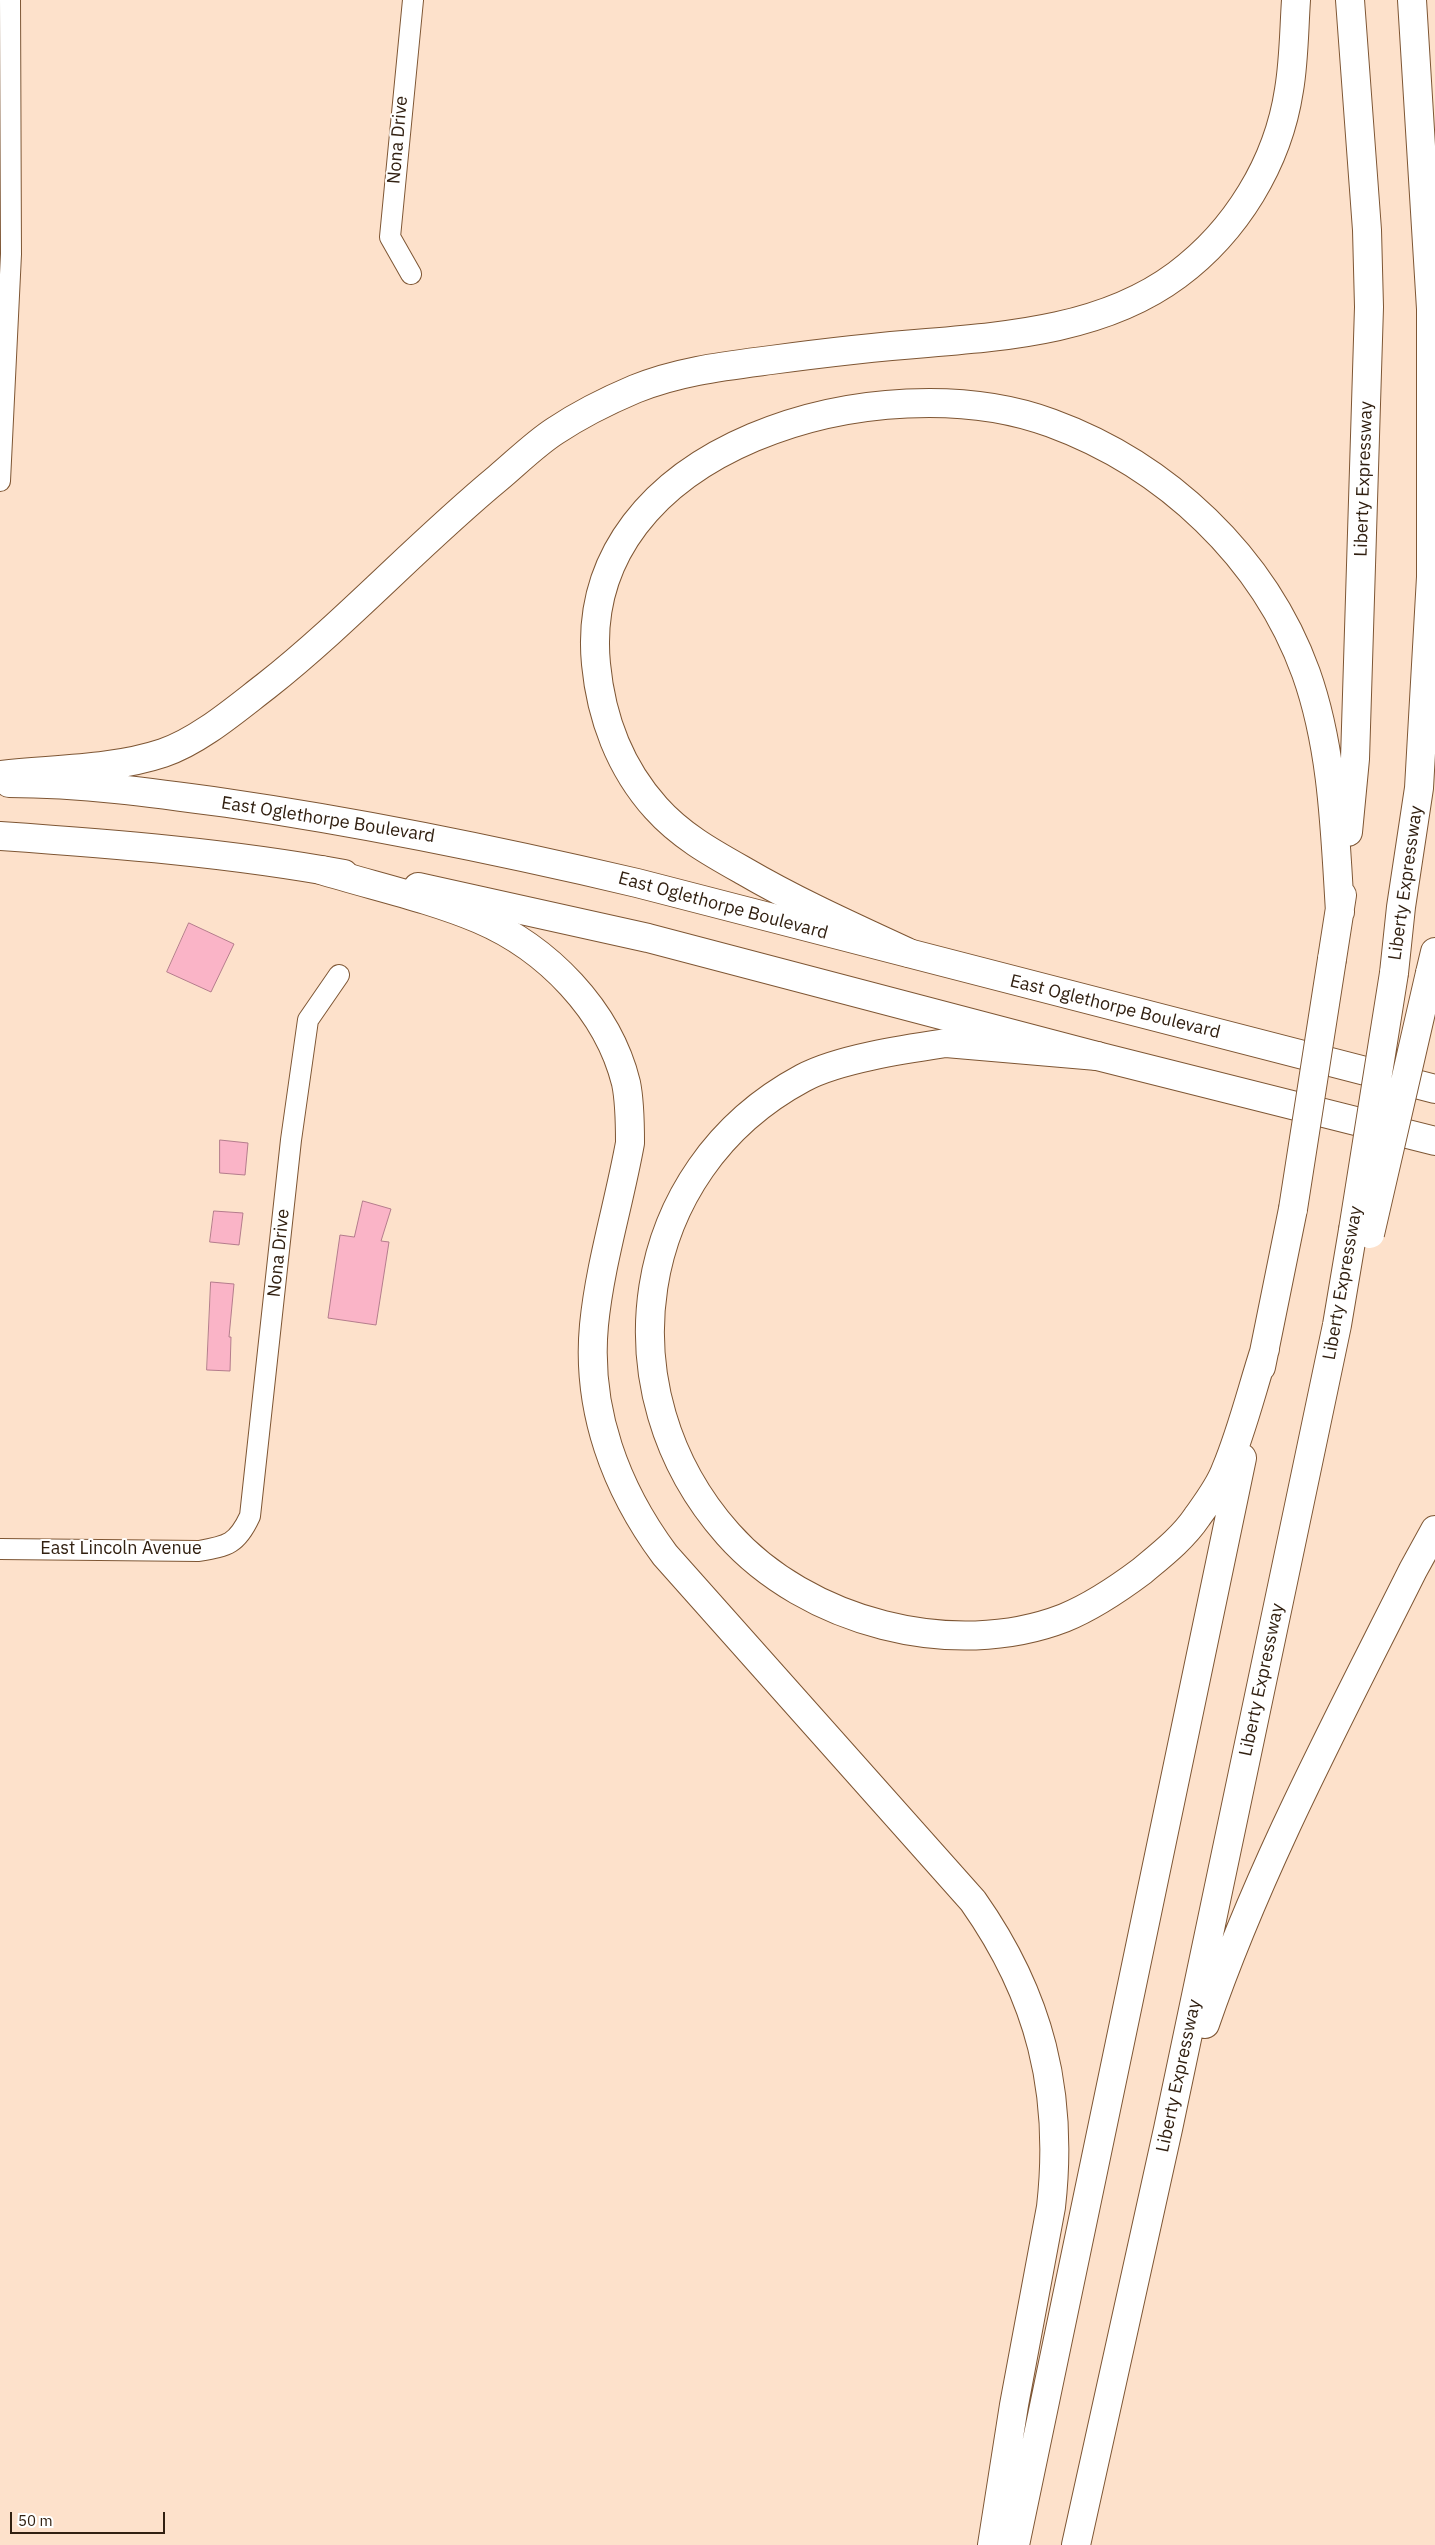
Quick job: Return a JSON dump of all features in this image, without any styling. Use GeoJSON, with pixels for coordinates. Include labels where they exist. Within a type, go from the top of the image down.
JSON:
{"type":"FeatureCollection","features":[{"type":"Feature","properties":{"kind":"main road"},"geometry":{"type":"LineString","coordinates":[[0,775],[120,762],[164,753],[188,741],[231,714],[296,662],[468,503],[555,431],[636,389],[699,370],[902,345],[1020,334],[1112,310],[1145,296],[1175,277],[1208,250],[1240,213],[1264,168],[1280,128],[1289,91],[1296,0]]}},
{"type":"Feature","properties":{"kind":"main road","name":"Liberty Expressway"},"geometry":{"type":"LineString","coordinates":[[1015,2545],[1265,1349],[1293,1208],[1340,912],[1355,759],[1369,307],[1367,230],[1350,0]]}},
{"type":"Feature","properties":{"kind":"main road","name":"Liberty Expressway"},"geometry":{"type":"LineString","coordinates":[[1076,2545],[1168,2129],[1337,1325],[1361,1232],[1401,907],[1419,788],[1431,577],[1431,309],[1412,0]]}},
{"type":"Feature","properties":{"kind":"main road"},"geometry":{"type":"LineString","coordinates":[[908,954],[787,896],[681,833],[654,806],[618,751],[606,720],[598,688],[595,655],[596,624],[601,594],[612,561],[623,540],[644,512],[670,487],[699,465],[738,444],[777,429],[817,417],[884,406],[928,403],[973,404],[1009,410],[1049,421],[1093,440],[1140,467],[1169,487],[1202,516],[1232,549],[1260,584],[1285,626],[1305,671],[1320,718],[1334,806],[1340,912]]}},
{"type":"Feature","properties":{"kind":"main road","name":"East Oglethorpe Boulevard"},"geometry":{"type":"LineString","coordinates":[[0,782],[154,793],[389,828],[638,883],[1435,1089]]}},
{"type":"Feature","properties":{"kind":"main road"},"geometry":{"type":"LineString","coordinates":[[0,836],[124,846],[320,870],[427,889],[648,938],[1096,1056],[1435,1141]]}},
{"type":"Feature","properties":{"kind":"main road"},"geometry":{"type":"LineString","coordinates":[[320,870],[458,912],[499,928],[536,952],[557,969],[592,1010],[617,1058],[626,1083],[630,1117],[630,1143],[597,1300],[594,1327],[595,1388],[608,1448],[618,1477],[643,1524],[665,1555],[973,1902],[996,1934],[1022,1984],[1034,2014],[1050,2077],[1055,2134],[1054,2174],[992,2545]]}},
{"type":"Feature","properties":{"kind":"main road"},"geometry":{"type":"LineString","coordinates":[[1361,1232],[1432,963]]}},
{"type":"Feature","properties":{"kind":"main road"},"geometry":{"type":"LineString","coordinates":[[1096,1056],[946,1043],[922,1047],[867,1058],[814,1073],[772,1096],[741,1121],[716,1146],[696,1173],[676,1207],[660,1249],[653,1283],[649,1320],[650,1361],[656,1397],[664,1424],[682,1468],[701,1500],[729,1535],[760,1565],[794,1589],[832,1609],[870,1622],[918,1632],[981,1635],[1022,1629],[1063,1618],[1127,1582],[1160,1556],[1195,1521],[1226,1472],[1265,1349]]}},
{"type":"Feature","properties":{"kind":"main road"},"geometry":{"type":"LineString","coordinates":[[1168,2129],[1226,1967],[1269,1866],[1347,1704],[1435,1530]]}},
{"type":"Feature","properties":{"kind":"street"},"geometry":{"type":"LineString","coordinates":[[0,481],[11,254],[10,0]]}},
{"type":"Feature","properties":{"kind":"street","name":"Nona Drive"},"geometry":{"type":"LineString","coordinates":[[411,274],[390,237],[413,0]]}},
{"type":"Feature","properties":{"kind":"street","name":"Nona Drive"},"geometry":{"type":"LineString","coordinates":[[238,1537],[250,1516],[290,1140],[308,1020],[339,976]]}},
{"type":"Feature","properties":{"kind":"street","name":"East Lincoln Avenue"},"geometry":{"type":"LineString","coordinates":[[0,1549],[199,1551],[226,1546],[238,1537]]}},
{"type":"Feature","properties":{"kind":"building"},"geometry":{"type":"Polygon","coordinates":[[[189,923],[234,944],[211,992],[167,972],[189,923]]]}},
{"type":"Feature","properties":{"kind":"building"},"geometry":{"type":"Polygon","coordinates":[[[220,1140],[248,1143],[245,1175],[220,1173],[220,1140]]]}},
{"type":"Feature","properties":{"kind":"building"},"geometry":{"type":"Polygon","coordinates":[[[363,1201],[391,1209],[381,1241],[389,1242],[376,1325],[328,1318],[340,1235],[354,1237],[363,1201]]]}},
{"type":"Feature","properties":{"kind":"building"},"geometry":{"type":"Polygon","coordinates":[[[214,1211],[243,1213],[239,1245],[210,1242],[214,1211]]]}},
{"type":"Feature","properties":{"kind":"building"},"geometry":{"type":"Polygon","coordinates":[[[211,1282],[234,1284],[229,1337],[231,1337],[230,1371],[207,1370],[211,1282]]]}}]}
